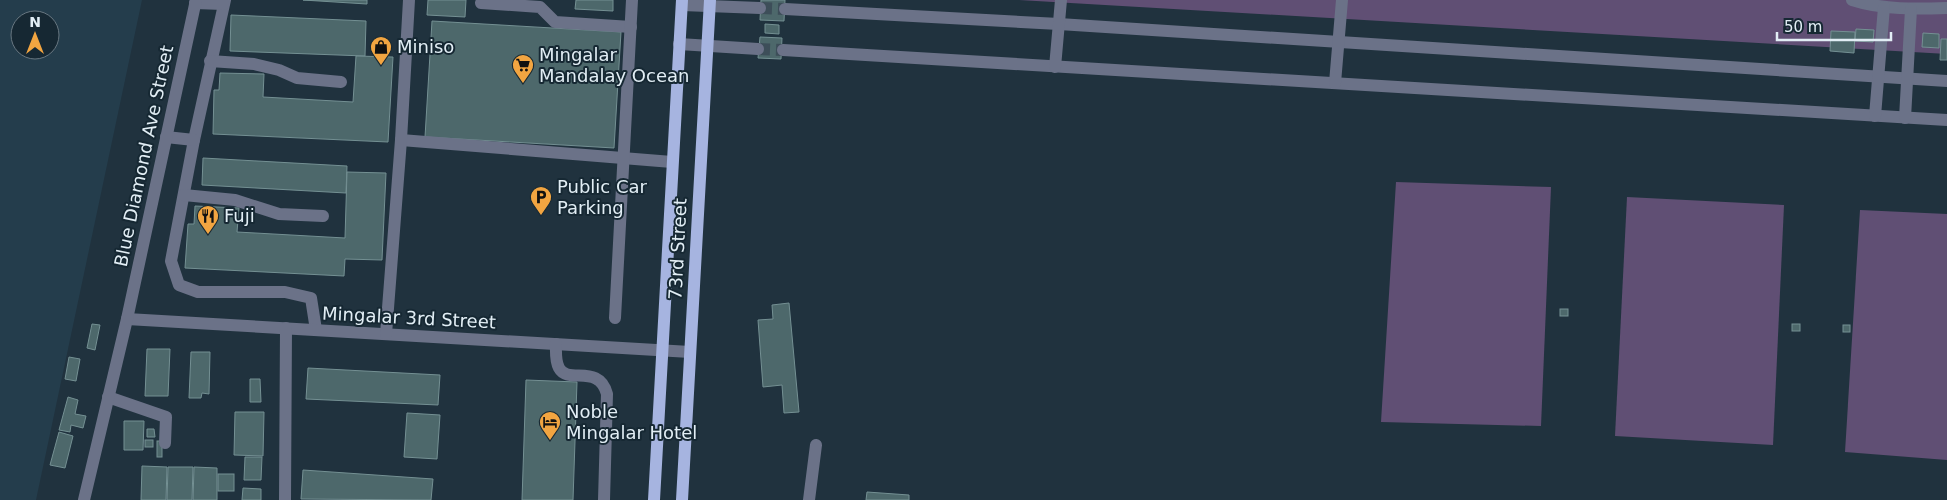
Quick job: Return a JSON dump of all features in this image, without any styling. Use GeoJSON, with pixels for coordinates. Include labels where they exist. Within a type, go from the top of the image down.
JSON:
{"type":"FeatureCollection","features":[{"type":"Feature","properties":{"kind":"main road","name":"73rd Street"},"geometry":{"type":"LineString","coordinates":[[654,500],[682,2]]}},
{"type":"Feature","properties":{"kind":"main road","name":"73rd Street"},"geometry":{"type":"LineString","coordinates":[[682,500],[710,3]]}},
{"type":"Feature","properties":{"kind":"street"},"geometry":{"type":"LineString","coordinates":[[386,334],[401,140],[409,0]]}},
{"type":"Feature","properties":{"kind":"street"},"geometry":{"type":"LineString","coordinates":[[615,318],[632,0]]}},
{"type":"Feature","properties":{"kind":"street"},"geometry":{"type":"LineString","coordinates":[[1055,67],[1061,0]]}},
{"type":"Feature","properties":{"kind":"street"},"geometry":{"type":"LineString","coordinates":[[1335,83],[1342,0]]}},
{"type":"Feature","properties":{"kind":"street"},"geometry":{"type":"LineString","coordinates":[[1852,0],[1884,7],[1911,9],[1947,8]]}},
{"type":"Feature","properties":{"kind":"street"},"geometry":{"type":"LineString","coordinates":[[195,2],[224,2],[194,140],[171,261],[179,285],[198,292],[285,292],[311,298],[316,330]]}},
{"type":"Feature","properties":{"kind":"street","name":"Blue Diamond Ave Street"},"geometry":{"type":"LineString","coordinates":[[84,500],[127,319],[195,2]]}},
{"type":"Feature","properties":{"kind":"street"},"geometry":{"type":"LineString","coordinates":[[682,2],[760,8]]}},
{"type":"Feature","properties":{"kind":"street"},"geometry":{"type":"LineString","coordinates":[[481,3],[540,7],[555,22],[631,27]]}},
{"type":"Feature","properties":{"kind":"street"},"geometry":{"type":"LineString","coordinates":[[1875,116],[1884,7]]}},
{"type":"Feature","properties":{"kind":"street"},"geometry":{"type":"LineString","coordinates":[[785,9],[1059,24],[1947,80]]}},
{"type":"Feature","properties":{"kind":"street"},"geometry":{"type":"LineString","coordinates":[[1905,118],[1911,9]]}},
{"type":"Feature","properties":{"kind":"street"},"geometry":{"type":"LineString","coordinates":[[680,44],[758,49]]}},
{"type":"Feature","properties":{"kind":"street"},"geometry":{"type":"LineString","coordinates":[[782,50],[1947,120]]}},
{"type":"Feature","properties":{"kind":"street"},"geometry":{"type":"LineString","coordinates":[[210,62],[254,64],[279,70],[296,78],[341,82]]}},
{"type":"Feature","properties":{"kind":"street"},"geometry":{"type":"LineString","coordinates":[[166,137],[194,140]]}},
{"type":"Feature","properties":{"kind":"street"},"geometry":{"type":"LineString","coordinates":[[401,140],[672,162]]}},
{"type":"Feature","properties":{"kind":"street"},"geometry":{"type":"LineString","coordinates":[[184,195],[235,200],[279,214],[323,216]]}},
{"type":"Feature","properties":{"kind":"street","name":"Mingalar 3rd Street"},"geometry":{"type":"LineString","coordinates":[[127,319],[690,352]]}},
{"type":"Feature","properties":{"kind":"street"},"geometry":{"type":"LineString","coordinates":[[285,500],[286,328]]}},
{"type":"Feature","properties":{"kind":"street"},"geometry":{"type":"LineString","coordinates":[[556,344],[558,368],[562,372],[599,379],[605,385],[607,394],[604,500]]}},
{"type":"Feature","properties":{"kind":"street"},"geometry":{"type":"LineString","coordinates":[[108,397],[166,417],[165,443]]}},
{"type":"Feature","properties":{"kind":"street"},"geometry":{"type":"LineString","coordinates":[[809,500],[816,445]]}},
{"type":"Feature","properties":{"kind":"shaded area"},"geometry":{"type":"Polygon","coordinates":[[[0,0],[142,0],[36,500],[0,500],[0,0]]]}},
{"type":"Feature","properties":{"kind":"shaded area"},"geometry":{"type":"Polygon","coordinates":[[[1019,0],[1947,0],[1947,54],[1019,0]]]}},
{"type":"Feature","properties":{"kind":"shaded area"},"geometry":{"type":"Polygon","coordinates":[[[1396,182],[1551,187],[1541,426],[1381,422],[1396,182]]]}},
{"type":"Feature","properties":{"kind":"shaded area"},"geometry":{"type":"Polygon","coordinates":[[[1627,197],[1784,205],[1773,445],[1615,436],[1627,197]]]}},
{"type":"Feature","properties":{"kind":"shaded area"},"geometry":{"type":"Polygon","coordinates":[[[1860,210],[1947,214],[1947,460],[1845,452],[1860,210]]]}},
{"type":"Feature","properties":{"kind":"building"},"geometry":{"type":"Polygon","coordinates":[[[303,0],[367,0],[367,4],[303,0]]]}},
{"type":"Feature","properties":{"kind":"building"},"geometry":{"type":"Polygon","coordinates":[[[428,0],[466,0],[465,17],[427,15],[428,0]]]}},
{"type":"Feature","properties":{"kind":"building"},"geometry":{"type":"Polygon","coordinates":[[[576,0],[613,0],[613,11],[575,9],[576,0]]]}},
{"type":"Feature","properties":{"kind":"building"},"geometry":{"type":"Polygon","coordinates":[[[761,0],[785,0],[784,21],[760,20],[761,0]]]}},
{"type":"Feature","properties":{"kind":"building"},"geometry":{"type":"Polygon","coordinates":[[[231,15],[366,21],[365,56],[230,51],[231,15]]]}},
{"type":"Feature","properties":{"kind":"building","name":"Mingalar Mandalay Ocean"},"geometry":{"type":"Polygon","coordinates":[[[432,21],[621,32],[614,148],[425,137],[432,21]]]}},
{"type":"Feature","properties":{"kind":"building"},"geometry":{"type":"Polygon","coordinates":[[[765,24],[779,25],[779,34],[765,33],[765,24]]]}},
{"type":"Feature","properties":{"kind":"building"},"geometry":{"type":"Polygon","coordinates":[[[1856,29],[1874,30],[1873,42],[1855,41],[1856,29]]]}},
{"type":"Feature","properties":{"kind":"building"},"geometry":{"type":"Polygon","coordinates":[[[1831,31],[1855,32],[1854,53],[1830,51],[1831,31]]]}},
{"type":"Feature","properties":{"kind":"building"},"geometry":{"type":"Polygon","coordinates":[[[1923,33],[1939,34],[1939,48],[1922,47],[1923,33]]]}},
{"type":"Feature","properties":{"kind":"building"},"geometry":{"type":"Polygon","coordinates":[[[760,37],[782,38],[781,59],[758,58],[760,37]]]}},
{"type":"Feature","properties":{"kind":"building"},"geometry":{"type":"Polygon","coordinates":[[[1941,39],[1947,39],[1947,60],[1940,60],[1941,39]]]}},
{"type":"Feature","properties":{"kind":"building"},"geometry":{"type":"Polygon","coordinates":[[[356,56],[393,57],[388,142],[213,134],[214,90],[219,90],[220,73],[264,74],[263,97],[353,102],[356,56]]]}},
{"type":"Feature","properties":{"kind":"building"},"geometry":{"type":"Polygon","coordinates":[[[203,158],[347,166],[346,193],[202,185],[203,158]]]}},
{"type":"Feature","properties":{"kind":"building"},"geometry":{"type":"Polygon","coordinates":[[[347,172],[386,173],[382,260],[345,259],[344,276],[185,268],[188,224],[194,224],[195,206],[239,208],[237,232],[345,238],[347,172]]]}},
{"type":"Feature","properties":{"kind":"building"},"geometry":{"type":"Polygon","coordinates":[[[789,303],[799,412],[784,413],[782,385],[763,387],[758,320],[773,319],[772,305],[789,303]]]}},
{"type":"Feature","properties":{"kind":"building"},"geometry":{"type":"Polygon","coordinates":[[[1560,309],[1568,309],[1568,316],[1560,316],[1560,309]]]}},
{"type":"Feature","properties":{"kind":"building"},"geometry":{"type":"Polygon","coordinates":[[[92,324],[100,325],[95,350],[87,348],[92,324]]]}},
{"type":"Feature","properties":{"kind":"building"},"geometry":{"type":"Polygon","coordinates":[[[1792,324],[1800,324],[1800,331],[1792,331],[1792,324]]]}},
{"type":"Feature","properties":{"kind":"building"},"geometry":{"type":"Polygon","coordinates":[[[1843,325],[1850,325],[1850,332],[1843,332],[1843,325]]]}},
{"type":"Feature","properties":{"kind":"building"},"geometry":{"type":"Polygon","coordinates":[[[147,349],[170,349],[168,396],[145,396],[147,349]]]}},
{"type":"Feature","properties":{"kind":"building"},"geometry":{"type":"Polygon","coordinates":[[[191,352],[210,352],[209,394],[202,393],[201,398],[189,398],[191,352]]]}},
{"type":"Feature","properties":{"kind":"building"},"geometry":{"type":"Polygon","coordinates":[[[69,357],[80,359],[76,381],[65,379],[69,357]]]}},
{"type":"Feature","properties":{"kind":"building"},"geometry":{"type":"Polygon","coordinates":[[[308,368],[440,375],[438,405],[306,399],[308,368]]]}},
{"type":"Feature","properties":{"kind":"building"},"geometry":{"type":"Polygon","coordinates":[[[250,379],[260,379],[261,402],[250,402],[250,379]]]}},
{"type":"Feature","properties":{"kind":"building","name":"Noble Mingalar Hotel"},"geometry":{"type":"Polygon","coordinates":[[[526,380],[577,382],[573,500],[522,500],[526,380]]]}},
{"type":"Feature","properties":{"kind":"building"},"geometry":{"type":"Polygon","coordinates":[[[68,397],[78,400],[75,414],[86,416],[83,428],[71,425],[70,432],[59,430],[68,397]]]}},
{"type":"Feature","properties":{"kind":"building"},"geometry":{"type":"Polygon","coordinates":[[[235,412],[264,412],[263,456],[234,455],[235,412]]]}},
{"type":"Feature","properties":{"kind":"building"},"geometry":{"type":"Polygon","coordinates":[[[407,413],[440,415],[437,459],[404,457],[407,413]]]}},
{"type":"Feature","properties":{"kind":"building"},"geometry":{"type":"Polygon","coordinates":[[[124,421],[144,421],[143,450],[124,450],[124,421]]]}},
{"type":"Feature","properties":{"kind":"building"},"geometry":{"type":"Polygon","coordinates":[[[147,429],[154,429],[155,437],[147,437],[147,429]]]}},
{"type":"Feature","properties":{"kind":"building"},"geometry":{"type":"Polygon","coordinates":[[[59,432],[73,436],[65,468],[50,465],[59,432]]]}},
{"type":"Feature","properties":{"kind":"building"},"geometry":{"type":"Polygon","coordinates":[[[145,440],[153,440],[153,447],[145,447],[145,440]]]}},
{"type":"Feature","properties":{"kind":"building"},"geometry":{"type":"Polygon","coordinates":[[[157,441],[162,441],[162,457],[157,457],[157,441]]]}},
{"type":"Feature","properties":{"kind":"building"},"geometry":{"type":"Polygon","coordinates":[[[245,457],[262,457],[261,480],[244,480],[245,457]]]}},
{"type":"Feature","properties":{"kind":"building"},"geometry":{"type":"Polygon","coordinates":[[[142,466],[167,467],[166,500],[141,500],[142,466]]]}},
{"type":"Feature","properties":{"kind":"building"},"geometry":{"type":"Polygon","coordinates":[[[168,467],[193,467],[192,500],[167,500],[168,467]]]}},
{"type":"Feature","properties":{"kind":"building"},"geometry":{"type":"Polygon","coordinates":[[[194,467],[217,468],[217,500],[193,500],[194,467]]]}},
{"type":"Feature","properties":{"kind":"building"},"geometry":{"type":"Polygon","coordinates":[[[303,470],[433,479],[431,500],[301,499],[303,470]]]}},
{"type":"Feature","properties":{"kind":"building"},"geometry":{"type":"Polygon","coordinates":[[[218,474],[234,474],[234,491],[218,491],[218,474]]]}},
{"type":"Feature","properties":{"kind":"building"},"geometry":{"type":"Polygon","coordinates":[[[243,488],[261,489],[261,500],[242,500],[243,488]]]}},
{"type":"Feature","properties":{"kind":"building"},"geometry":{"type":"Polygon","coordinates":[[[867,492],[909,495],[909,500],[866,500],[867,492]]]}},
{"type":"Feature","properties":{"kind":"tunnel"},"geometry":{"type":"LineString","coordinates":[[760,8],[785,9]]}},
{"type":"Feature","properties":{"kind":"tunnel"},"geometry":{"type":"LineString","coordinates":[[758,49],[783,50]]}},
{"type":"Feature","properties":{"kind":"place","name":"Miniso"},"geometry":{"type":"Point","coordinates":[381,66]}},
{"type":"Feature","properties":{"kind":"place","name":"Mingalar Mandalay Ocean"},"geometry":{"type":"Point","coordinates":[523,84]}},
{"type":"Feature","properties":{"kind":"place","name":"Public Car Parking"},"geometry":{"type":"Point","coordinates":[541,216]}},
{"type":"Feature","properties":{"kind":"place","name":"Fuji"},"geometry":{"type":"Point","coordinates":[208,235]}},
{"type":"Feature","properties":{"kind":"place","name":"Noble Mingalar Hotel"},"geometry":{"type":"Point","coordinates":[550,441]}}]}
